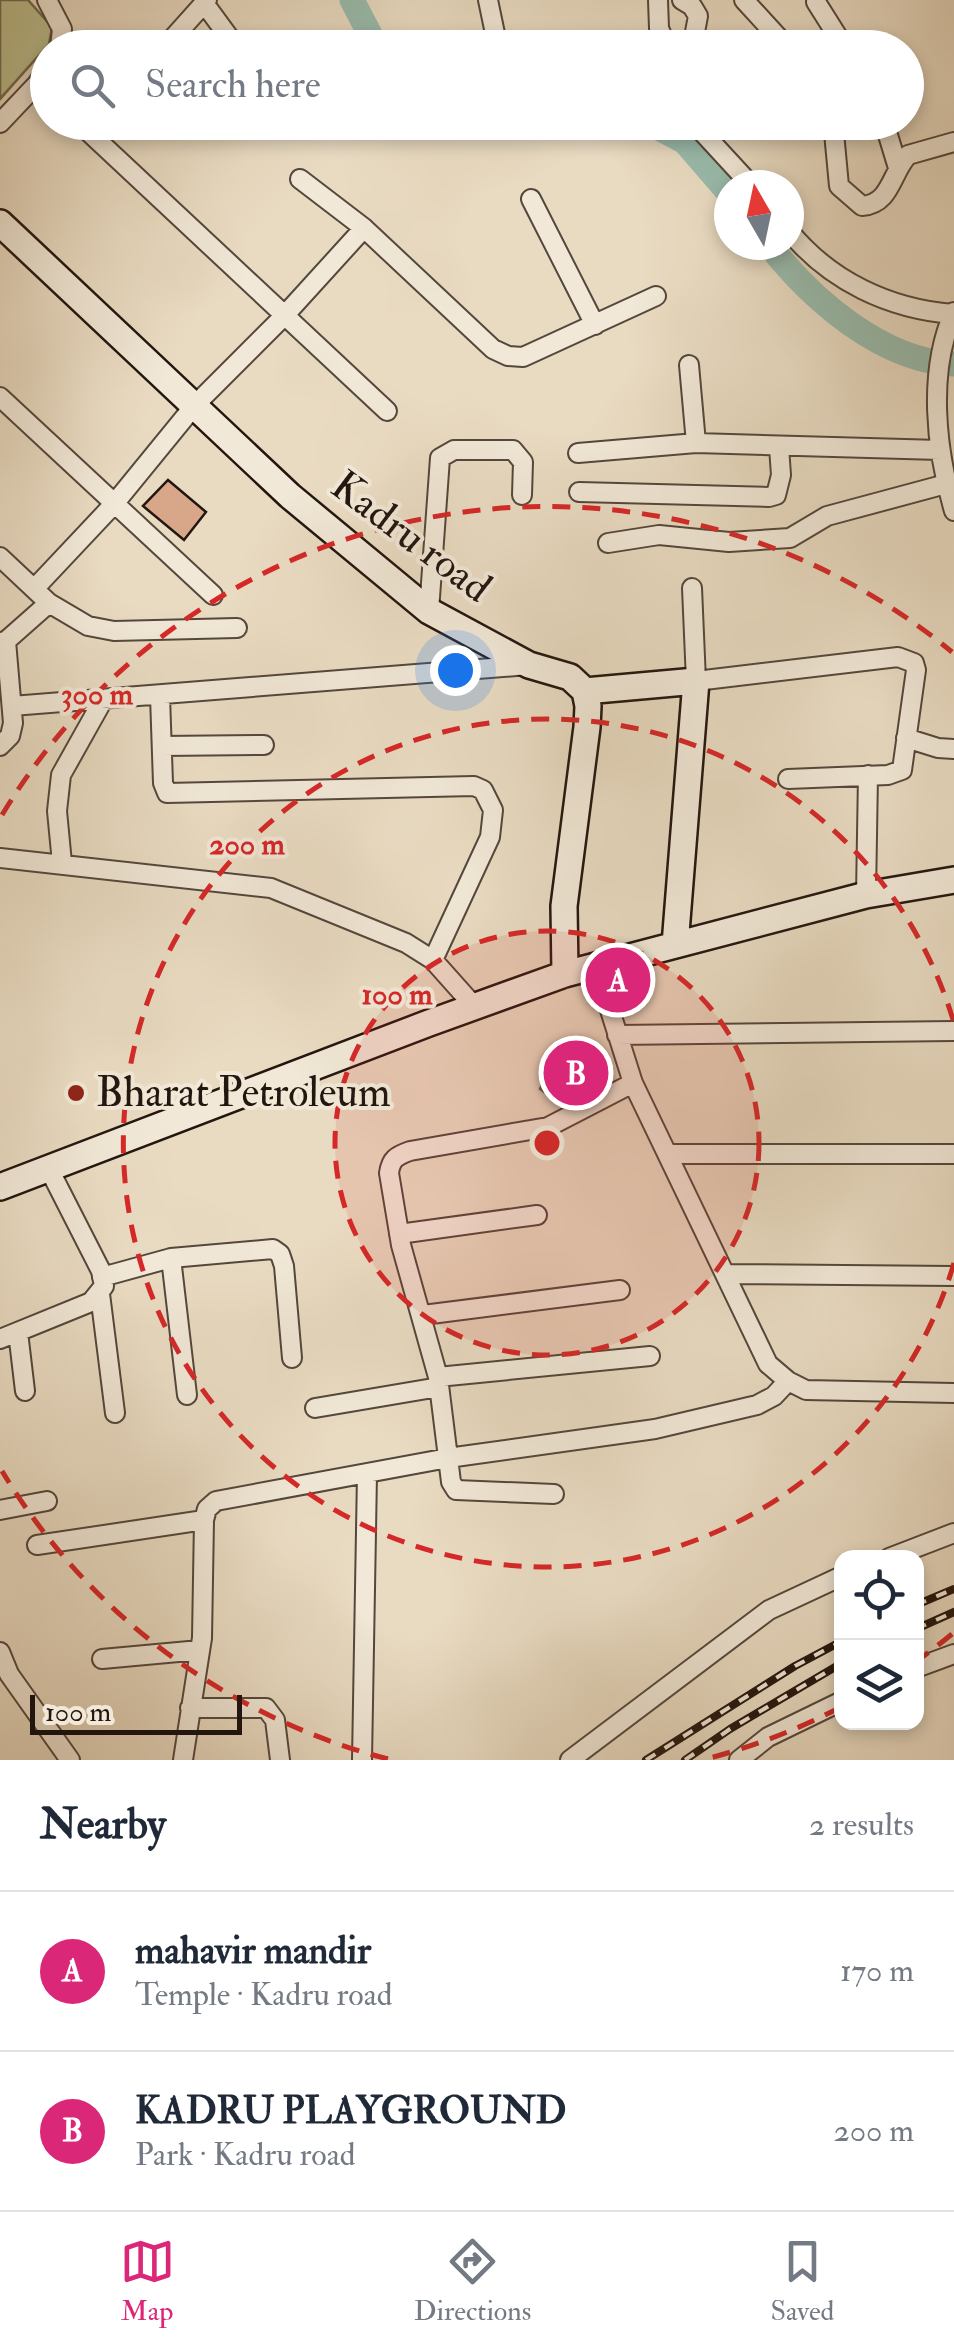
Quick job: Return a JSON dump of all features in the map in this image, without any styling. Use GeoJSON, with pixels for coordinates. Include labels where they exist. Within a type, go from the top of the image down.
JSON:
{"type":"FeatureCollection","features":[{"type":"Feature","properties":{"kind":"main road","name":"Kadru road"},"geometry":{"type":"LineString","coordinates":[[0,224],[290,496],[429,611],[529,665],[570,677],[584,691]]}},
{"type":"Feature","properties":{"kind":"main road"},"geometry":{"type":"LineString","coordinates":[[566,974],[563,919],[587,726],[584,691],[696,682],[675,946]]}},
{"type":"Feature","properties":{"kind":"main road"},"geometry":{"type":"LineString","coordinates":[[0,1187],[566,974],[866,895],[954,880]]}},
{"type":"Feature","properties":{"kind":"street"},"geometry":{"type":"LineString","coordinates":[[47,0],[62,30]]}},
{"type":"Feature","properties":{"kind":"street"},"geometry":{"type":"LineString","coordinates":[[488,0],[494,30]]}},
{"type":"Feature","properties":{"kind":"street"},"geometry":{"type":"LineString","coordinates":[[658,0],[659,30]]}},
{"type":"Feature","properties":{"kind":"street"},"geometry":{"type":"LineString","coordinates":[[682,0],[698,16],[695,30]]}},
{"type":"Feature","properties":{"kind":"street"},"geometry":{"type":"LineString","coordinates":[[744,0],[772,30]]}},
{"type":"Feature","properties":{"kind":"street"},"geometry":{"type":"LineString","coordinates":[[180,30],[206,1],[225,30]]}},
{"type":"Feature","properties":{"kind":"street"},"geometry":{"type":"LineString","coordinates":[[816,2],[834,30]]}},
{"type":"Feature","properties":{"kind":"street"},"geometry":{"type":"LineString","coordinates":[[0,123],[30,95]]}},
{"type":"Feature","properties":{"kind":"street"},"geometry":{"type":"LineString","coordinates":[[102,140],[387,411]]}},
{"type":"Feature","properties":{"kind":"street"},"geometry":{"type":"LineString","coordinates":[[710,140],[737,170]]}},
{"type":"Feature","properties":{"kind":"street"},"geometry":{"type":"LineString","coordinates":[[834,140],[836,177],[840,186],[862,206],[878,202],[908,155],[954,142]]}},
{"type":"Feature","properties":{"kind":"street"},"geometry":{"type":"LineString","coordinates":[[889,140],[898,168]]}},
{"type":"Feature","properties":{"kind":"street"},"geometry":{"type":"LineString","coordinates":[[300,179],[364,228],[493,349],[508,356],[523,357],[656,296]]}},
{"type":"Feature","properties":{"kind":"street"},"geometry":{"type":"LineString","coordinates":[[530,198],[596,325]]}},
{"type":"Feature","properties":{"kind":"street"},"geometry":{"type":"LineString","coordinates":[[34,589],[114,504],[194,406],[364,228]]}},
{"type":"Feature","properties":{"kind":"street"},"geometry":{"type":"LineString","coordinates":[[804,246],[853,285],[906,307],[953,313],[941,349],[940,450],[954,511]]}},
{"type":"Feature","properties":{"kind":"street"},"geometry":{"type":"LineString","coordinates":[[690,364],[696,443]]}},
{"type":"Feature","properties":{"kind":"street"},"geometry":{"type":"LineString","coordinates":[[0,397],[213,595]]}},
{"type":"Feature","properties":{"kind":"street"},"geometry":{"type":"LineString","coordinates":[[578,453],[696,443],[940,450]]}},
{"type":"Feature","properties":{"kind":"street"},"geometry":{"type":"LineString","coordinates":[[579,492],[769,497],[780,488],[779,447]]}},
{"type":"Feature","properties":{"kind":"street"},"geometry":{"type":"LineString","coordinates":[[429,611],[440,458],[444,452],[513,450],[523,462],[522,495]]}},
{"type":"Feature","properties":{"kind":"street"},"geometry":{"type":"LineString","coordinates":[[608,544],[659,535],[729,542],[790,538],[827,516],[946,484]]}},
{"type":"Feature","properties":{"kind":"street"},"geometry":{"type":"LineString","coordinates":[[0,557],[50,603],[88,626],[114,631],[237,628]]}},
{"type":"Feature","properties":{"kind":"street"},"geometry":{"type":"LineString","coordinates":[[692,588],[696,682],[898,656],[914,663],[902,770],[888,775],[788,779]]}},
{"type":"Feature","properties":{"kind":"street"},"geometry":{"type":"LineString","coordinates":[[0,746],[10,736],[12,706],[3,642],[50,603]]}},
{"type":"Feature","properties":{"kind":"street"},"geometry":{"type":"LineString","coordinates":[[12,706],[529,665]]}},
{"type":"Feature","properties":{"kind":"street"},"geometry":{"type":"LineString","coordinates":[[160,696],[167,793],[474,786],[483,790],[492,810],[490,837],[433,960]]}},
{"type":"Feature","properties":{"kind":"street"},"geometry":{"type":"LineString","coordinates":[[62,863],[58,811],[62,775],[102,700]]}},
{"type":"Feature","properties":{"kind":"street"},"geometry":{"type":"LineString","coordinates":[[906,738],[954,749]]}},
{"type":"Feature","properties":{"kind":"street"},"geometry":{"type":"LineString","coordinates":[[162,746],[264,745]]}},
{"type":"Feature","properties":{"kind":"street"},"geometry":{"type":"LineString","coordinates":[[866,895],[868,776]]}},
{"type":"Feature","properties":{"kind":"street"},"geometry":{"type":"LineString","coordinates":[[0,858],[271,888],[406,943],[433,960],[474,1006]]}},
{"type":"Feature","properties":{"kind":"street"},"geometry":{"type":"LineString","coordinates":[[596,966],[633,1083],[768,1364],[806,1390],[954,1393]]}},
{"type":"Feature","properties":{"kind":"street"},"geometry":{"type":"LineString","coordinates":[[617,1035],[954,1031]]}},
{"type":"Feature","properties":{"kind":"street"},"geometry":{"type":"LineString","coordinates":[[554,1494],[456,1490],[452,1482],[439,1382],[398,1234],[388,1174],[390,1163],[398,1155],[548,1127],[633,1083]]}},
{"type":"Feature","properties":{"kind":"street"},"geometry":{"type":"LineString","coordinates":[[667,1154],[954,1154]]}},
{"type":"Feature","properties":{"kind":"street"},"geometry":{"type":"LineString","coordinates":[[48,1167],[102,1286],[115,1413]]}},
{"type":"Feature","properties":{"kind":"street"},"geometry":{"type":"LineString","coordinates":[[398,1234],[537,1214]]}},
{"type":"Feature","properties":{"kind":"street"},"geometry":{"type":"LineString","coordinates":[[25,1391],[9,1336],[91,1302],[102,1286],[172,1258],[273,1248],[284,1266],[292,1358]]}},
{"type":"Feature","properties":{"kind":"street"},"geometry":{"type":"LineString","coordinates":[[172,1258],[188,1395]]}},
{"type":"Feature","properties":{"kind":"street"},"geometry":{"type":"LineString","coordinates":[[727,1274],[954,1276]]}},
{"type":"Feature","properties":{"kind":"street"},"geometry":{"type":"LineString","coordinates":[[423,1315],[620,1290]]}},
{"type":"Feature","properties":{"kind":"street"},"geometry":{"type":"LineString","coordinates":[[315,1408],[439,1382],[650,1356]]}},
{"type":"Feature","properties":{"kind":"street"},"geometry":{"type":"LineString","coordinates":[[184,1760],[200,1650],[204,1520],[216,1501],[448,1458],[636,1432],[736,1412],[774,1396],[788,1381]]}},
{"type":"Feature","properties":{"kind":"street"},"geometry":{"type":"LineString","coordinates":[[362,1760],[366,1474]]}},
{"type":"Feature","properties":{"kind":"street"},"geometry":{"type":"LineString","coordinates":[[0,1510],[47,1501]]}},
{"type":"Feature","properties":{"kind":"street"},"geometry":{"type":"LineString","coordinates":[[36,1545],[204,1520]]}},
{"type":"Feature","properties":{"kind":"street"},"geometry":{"type":"LineString","coordinates":[[909,1550],[954,1532]]}},
{"type":"Feature","properties":{"kind":"street"},"geometry":{"type":"LineString","coordinates":[[570,1760],[769,1610],[834,1580]]}},
{"type":"Feature","properties":{"kind":"street"},"geometry":{"type":"LineString","coordinates":[[102,1659],[200,1650]]}},
{"type":"Feature","properties":{"kind":"street"},"geometry":{"type":"LineString","coordinates":[[0,1652],[4,1676],[70,1760]]}},
{"type":"Feature","properties":{"kind":"street"},"geometry":{"type":"LineString","coordinates":[[924,1665],[954,1654]]}},
{"type":"Feature","properties":{"kind":"street"},"geometry":{"type":"LineString","coordinates":[[739,1760],[768,1736],[834,1705]]}},
{"type":"Feature","properties":{"kind":"street"},"geometry":{"type":"LineString","coordinates":[[190,1708],[266,1708],[275,1720],[280,1760]]}},
{"type":"Feature","properties":{"kind":"green space"},"geometry":{"type":"Polygon","coordinates":[[[0,0],[28,0],[51,30],[30,30],[30,65],[0,99],[0,0]]]}},
{"type":"Feature","properties":{"kind":"green space"},"geometry":{"type":"Polygon","coordinates":[[[582,1049],[613,1083],[564,1107],[540,1089],[553,1063],[582,1049]]]}},
{"type":"Feature","properties":{"kind":"building"},"geometry":{"type":"Polygon","coordinates":[[[168,480],[206,512],[184,540],[143,506],[168,480]]]}},
{"type":"Feature","properties":{"kind":"waterway"},"geometry":{"type":"LineString","coordinates":[[352,0],[368,30]]}},
{"type":"Feature","properties":{"kind":"waterway"},"geometry":{"type":"LineString","coordinates":[[681,140],[714,176]]}},
{"type":"Feature","properties":{"kind":"waterway"},"geometry":{"type":"LineString","coordinates":[[781,260],[827,306],[875,340],[927,360],[954,364]]}},
{"type":"Feature","properties":{"kind":"railway"},"geometry":{"type":"LineString","coordinates":[[924,1602],[954,1589]]}},
{"type":"Feature","properties":{"kind":"railway"},"geometry":{"type":"LineString","coordinates":[[924,1625],[954,1612]]}},
{"type":"Feature","properties":{"kind":"railway"},"geometry":{"type":"LineString","coordinates":[[646,1760],[834,1645]]}},
{"type":"Feature","properties":{"kind":"railway"},"geometry":{"type":"LineString","coordinates":[[685,1760],[834,1668]]}},
{"type":"Feature","properties":{"kind":"place","name":"mahavir mandir"},"geometry":{"type":"Point","coordinates":[618,980]}},
{"type":"Feature","properties":{"kind":"place","name":"KADRU PLAYGROUND"},"geometry":{"type":"Point","coordinates":[576,1073]}},
{"type":"Feature","properties":{"kind":"place","name":"Bharat Petroleum"},"geometry":{"type":"Point","coordinates":[76,1093]}}]}
